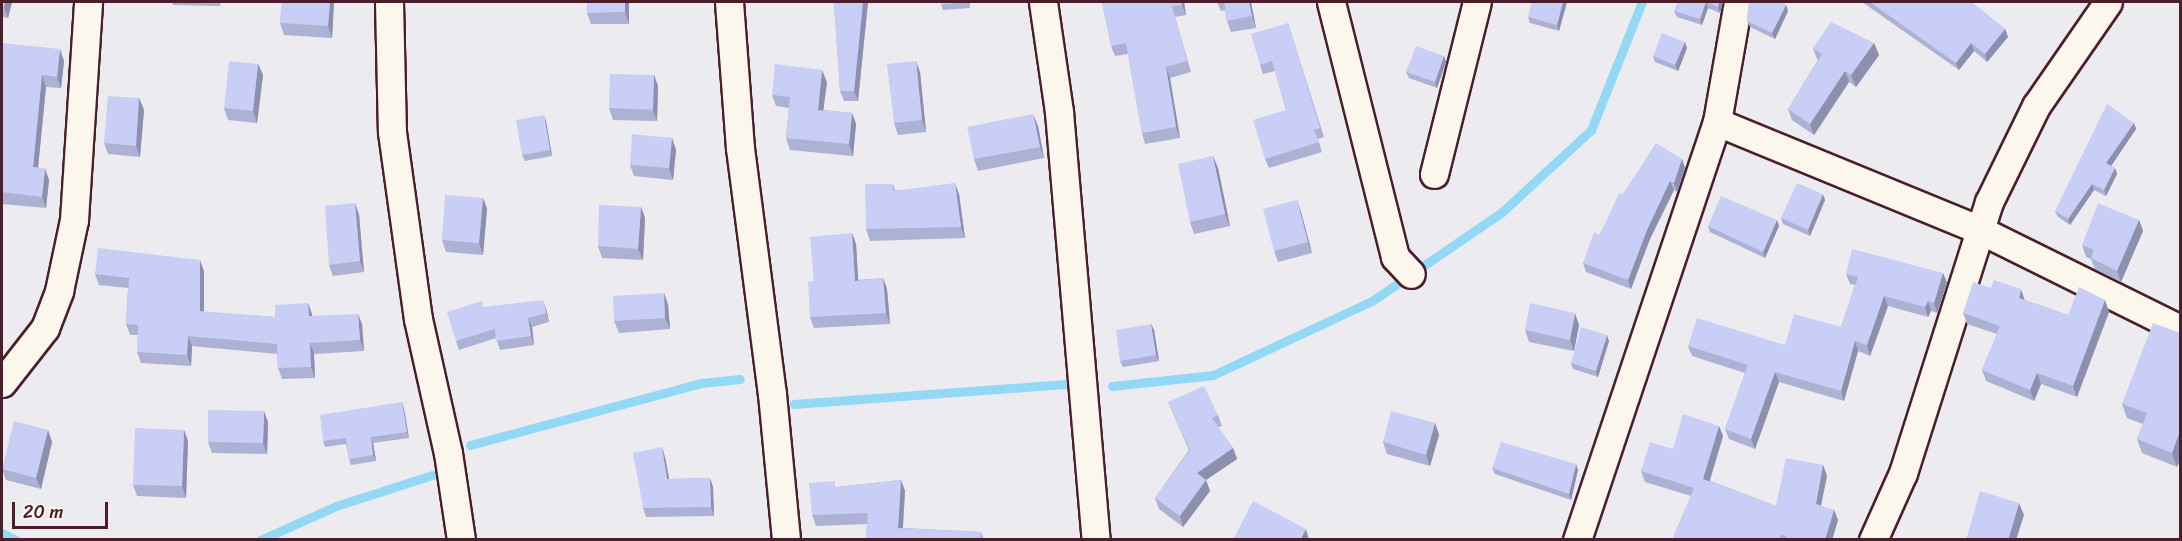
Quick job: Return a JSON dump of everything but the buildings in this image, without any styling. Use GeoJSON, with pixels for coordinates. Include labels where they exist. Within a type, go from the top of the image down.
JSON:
{"type":"FeatureCollection","features":[{"type":"Feature","properties":{"kind":"street"},"geometry":{"type":"LineString","coordinates":[[2,383],[45,328],[59,291],[74,220],[88,2]]}},
{"type":"Feature","properties":{"kind":"street"},"geometry":{"type":"LineString","coordinates":[[389,2],[392,132],[418,319],[448,453],[461,540]]}},
{"type":"Feature","properties":{"kind":"street"},"geometry":{"type":"LineString","coordinates":[[729,2],[740,148],[772,394],[786,540]]}},
{"type":"Feature","properties":{"kind":"street"},"geometry":{"type":"LineString","coordinates":[[1043,2],[1059,112],[1097,539]]}},
{"type":"Feature","properties":{"kind":"street"},"geometry":{"type":"LineString","coordinates":[[1331,2],[1395,257],[1412,274]]}},
{"type":"Feature","properties":{"kind":"street"},"geometry":{"type":"LineString","coordinates":[[1434,174],[1477,2]]}},
{"type":"Feature","properties":{"kind":"street"},"geometry":{"type":"LineString","coordinates":[[1577,540],[1717,122],[1738,2]]}},
{"type":"Feature","properties":{"kind":"street"},"geometry":{"type":"LineString","coordinates":[[1873,540],[1903,473],[1989,202],[2036,105],[2108,2]]}},
{"type":"Feature","properties":{"kind":"street"},"geometry":{"type":"LineString","coordinates":[[1717,122],[1980,230],[2181,329]]}},
{"type":"Feature","properties":{"kind":"waterway"},"geometry":{"type":"LineString","coordinates":[[1112,386],[1213,375],[1372,301],[1502,212],[1591,130],[1642,2]]}},
{"type":"Feature","properties":{"kind":"waterway"},"geometry":{"type":"LineString","coordinates":[[470,445],[701,383],[740,379]]}},
{"type":"Feature","properties":{"kind":"waterway"},"geometry":{"type":"LineString","coordinates":[[794,404],[1065,384]]}},
{"type":"Feature","properties":{"kind":"waterway"},"geometry":{"type":"LineString","coordinates":[[260,540],[336,506],[432,475]]}},
{"type":"Feature","properties":{"kind":"waterway"},"geometry":{"type":"LineString","coordinates":[[2,533],[16,540]]}}]}
